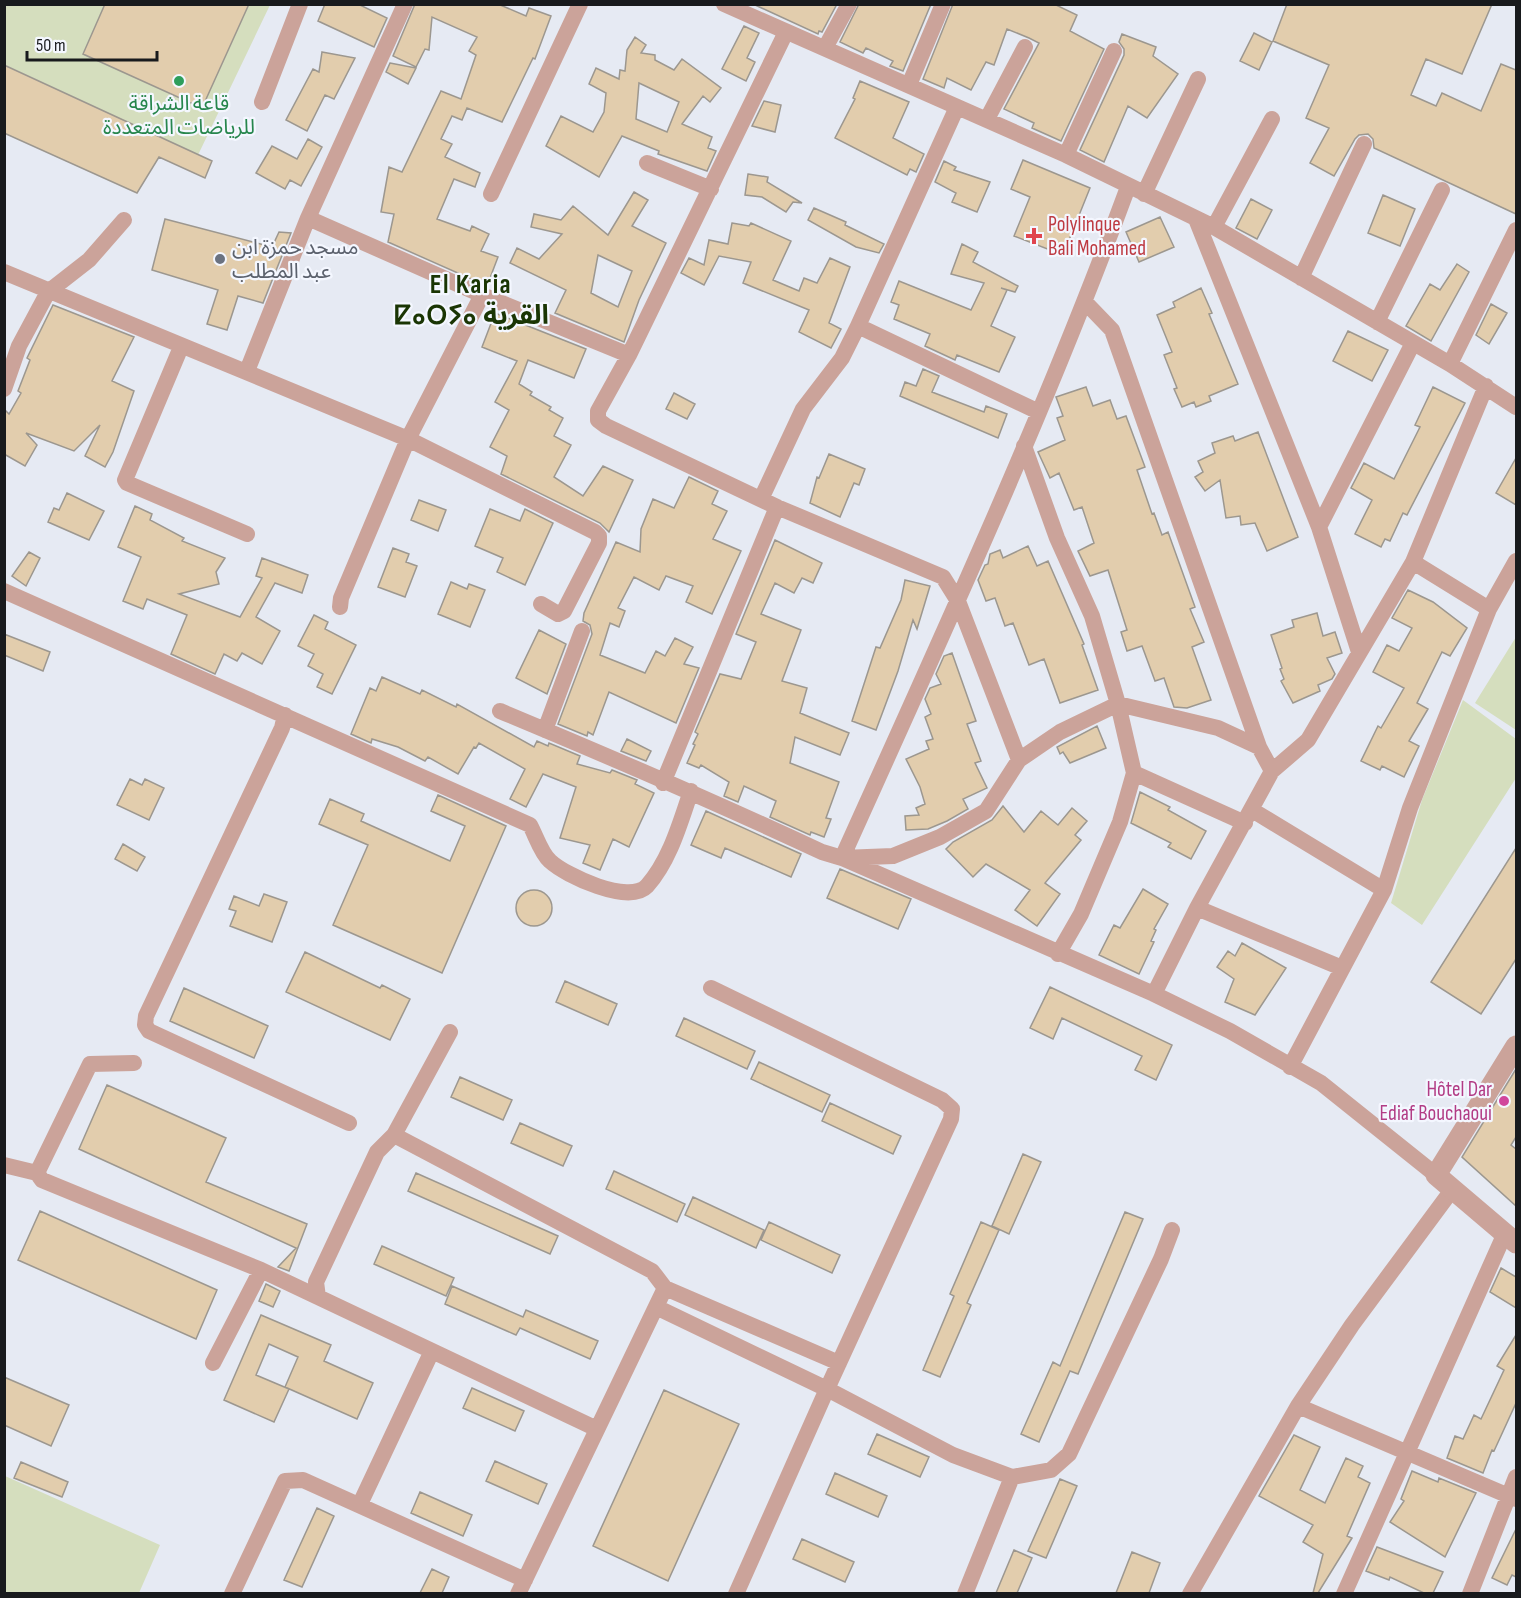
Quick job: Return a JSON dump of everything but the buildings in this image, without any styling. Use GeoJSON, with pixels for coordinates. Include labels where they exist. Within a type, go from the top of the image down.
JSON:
{"type":"FeatureCollection","features":[{"type":"Feature","properties":{"kind":"street"},"geometry":{"type":"LineString","coordinates":[[262,102],[300,4]]}},
{"type":"Feature","properties":{"kind":"street"},"geometry":{"type":"LineString","coordinates":[[247,371],[308,218],[405,4]]}},
{"type":"Feature","properties":{"kind":"street"},"geometry":{"type":"LineString","coordinates":[[491,194],[580,4]]}},
{"type":"Feature","properties":{"kind":"street"},"geometry":{"type":"LineString","coordinates":[[724,4],[753,10],[786,32],[987,119],[1214,227],[1450,364],[1516,406]]}},
{"type":"Feature","properties":{"kind":"street"},"geometry":{"type":"LineString","coordinates":[[825,48],[849,4]]}},
{"type":"Feature","properties":{"kind":"street"},"geometry":{"type":"LineString","coordinates":[[909,85],[944,4]]}},
{"type":"Feature","properties":{"kind":"street"},"geometry":{"type":"LineString","coordinates":[[786,32],[629,355],[598,411],[598,420],[606,426],[777,507],[943,577],[958,601],[1019,760]]}},
{"type":"Feature","properties":{"kind":"street"},"geometry":{"type":"LineString","coordinates":[[987,119],[1025,47]]}},
{"type":"Feature","properties":{"kind":"street"},"geometry":{"type":"LineString","coordinates":[[1066,155],[1114,51]]}},
{"type":"Feature","properties":{"kind":"street"},"geometry":{"type":"LineString","coordinates":[[1144,194],[1198,79]]}},
{"type":"Feature","properties":{"kind":"street"},"geometry":{"type":"LineString","coordinates":[[761,499],[803,409],[842,358],[858,326],[957,107]]}},
{"type":"Feature","properties":{"kind":"street"},"geometry":{"type":"LineString","coordinates":[[1214,227],[1272,119]]}},
{"type":"Feature","properties":{"kind":"street"},"geometry":{"type":"LineString","coordinates":[[1301,278],[1364,144]]}},
{"type":"Feature","properties":{"kind":"street"},"geometry":{"type":"LineString","coordinates":[[647,163],[711,189]]}},
{"type":"Feature","properties":{"kind":"street"},"geometry":{"type":"LineString","coordinates":[[842,858],[958,601],[1086,302],[1128,187]]}},
{"type":"Feature","properties":{"kind":"street"},"geometry":{"type":"LineString","coordinates":[[1377,322],[1442,190]]}},
{"type":"Feature","properties":{"kind":"street"},"geometry":{"type":"LineString","coordinates":[[308,218],[482,295],[629,355]]}},
{"type":"Feature","properties":{"kind":"street"},"geometry":{"type":"LineString","coordinates":[[1197,219],[1318,527],[1359,652]]}},
{"type":"Feature","properties":{"kind":"street"},"geometry":{"type":"LineString","coordinates":[[4,389],[19,346],[48,292],[89,260],[124,220]]}},
{"type":"Feature","properties":{"kind":"street"},"geometry":{"type":"LineString","coordinates":[[1450,364],[1516,230]]}},
{"type":"Feature","properties":{"kind":"street"},"geometry":{"type":"LineString","coordinates":[[4,272],[408,439],[599,536],[599,543],[562,614],[542,604]]}},
{"type":"Feature","properties":{"kind":"street"},"geometry":{"type":"LineString","coordinates":[[340,607],[341,598],[408,439],[482,295]]}},
{"type":"Feature","properties":{"kind":"street"},"geometry":{"type":"LineString","coordinates":[[1086,302],[1112,330],[1259,747],[1272,771]]}},
{"type":"Feature","properties":{"kind":"street"},"geometry":{"type":"LineString","coordinates":[[858,326],[1039,412]]}},
{"type":"Feature","properties":{"kind":"street"},"geometry":{"type":"LineString","coordinates":[[1318,527],[1413,343]]}},
{"type":"Feature","properties":{"kind":"street"},"geometry":{"type":"LineString","coordinates":[[181,347],[125,480],[247,534]]}},
{"type":"Feature","properties":{"kind":"street"},"geometry":{"type":"LineString","coordinates":[[1154,994],[1197,908],[1249,817],[1272,771],[1308,740],[1413,562],[1486,386]]}},
{"type":"Feature","properties":{"kind":"street"},"geometry":{"type":"LineString","coordinates":[[1024,446],[1057,538],[1092,616],[1118,704],[1134,773],[1116,832],[1081,914],[1058,954]]}},
{"type":"Feature","properties":{"kind":"street"},"geometry":{"type":"LineString","coordinates":[[663,783],[777,507]]}},
{"type":"Feature","properties":{"kind":"street"},"geometry":{"type":"LineString","coordinates":[[1290,1067],[1384,890],[1410,808],[1489,609],[1516,561]]}},
{"type":"Feature","properties":{"kind":"street"},"geometry":{"type":"LineString","coordinates":[[1413,562],[1489,609]]}},
{"type":"Feature","properties":{"kind":"street"},"geometry":{"type":"LineString","coordinates":[[4,591],[530,825],[550,861],[584,881],[618,892],[628,894],[645,888],[672,846],[691,791]]}},
{"type":"Feature","properties":{"kind":"street"},"geometry":{"type":"LineString","coordinates":[[545,730],[582,632]]}},
{"type":"Feature","properties":{"kind":"street"},"geometry":{"type":"LineString","coordinates":[[842,858],[893,856],[940,837],[986,811],[1019,760],[1060,732],[1118,704],[1218,728],[1259,747]]}},
{"type":"Feature","properties":{"kind":"street"},"geometry":{"type":"LineString","coordinates":[[500,711],[663,783],[691,791],[822,852],[842,858],[1154,994],[1230,1031],[1321,1083],[1511,1238],[1405,1451],[1344,1593]]}},
{"type":"Feature","properties":{"kind":"street"},"geometry":{"type":"LineString","coordinates":[[285,716],[282,728],[146,1016],[145,1025],[149,1031],[349,1123]]}},
{"type":"Feature","properties":{"kind":"street"},"geometry":{"type":"LineString","coordinates":[[1134,773],[1249,817],[1384,890]]}},
{"type":"Feature","properties":{"kind":"street"},"geometry":{"type":"LineString","coordinates":[[1197,908],[1342,968]]}},
{"type":"Feature","properties":{"kind":"street"},"geometry":{"type":"LineString","coordinates":[[711,988],[942,1100],[952,1109],[951,1119],[838,1363],[736,1593]]}},
{"type":"Feature","properties":{"kind":"street"},"geometry":{"type":"LineString","coordinates":[[318,1297],[316,1282],[377,1152],[394,1135],[450,1032]]}},
{"type":"Feature","properties":{"kind":"street"},"geometry":{"type":"LineString","coordinates":[[1436,1175],[1516,1046]]}},
{"type":"Feature","properties":{"kind":"street"},"geometry":{"type":"LineString","coordinates":[[37,1173],[90,1064],[134,1063]]}},
{"type":"Feature","properties":{"kind":"street"},"geometry":{"type":"LineString","coordinates":[[394,1135],[652,1270],[665,1288],[838,1363]]}},
{"type":"Feature","properties":{"kind":"street"},"geometry":{"type":"LineString","coordinates":[[4,1165],[37,1173],[42,1180],[261,1270],[597,1429]]}},
{"type":"Feature","properties":{"kind":"street"},"geometry":{"type":"LineString","coordinates":[[1190,1593],[1298,1406],[1352,1325],[1452,1190]]}},
{"type":"Feature","properties":{"kind":"street"},"geometry":{"type":"LineString","coordinates":[[656,1307],[827,1389],[953,1455],[1012,1477],[1051,1470],[1069,1454],[1161,1259],[1172,1230]]}},
{"type":"Feature","properties":{"kind":"street"},"geometry":{"type":"LineString","coordinates":[[213,1363],[261,1270]]}},
{"type":"Feature","properties":{"kind":"street"},"geometry":{"type":"LineString","coordinates":[[232,1593],[285,1482],[303,1480],[360,1504],[523,1589],[665,1288]]}},
{"type":"Feature","properties":{"kind":"street"},"geometry":{"type":"LineString","coordinates":[[360,1504],[432,1351]]}},
{"type":"Feature","properties":{"kind":"street"},"geometry":{"type":"LineString","coordinates":[[1298,1406],[1513,1498]]}},
{"type":"Feature","properties":{"kind":"street"},"geometry":{"type":"LineString","coordinates":[[965,1593],[1012,1477]]}},
{"type":"Feature","properties":{"kind":"street"},"geometry":{"type":"LineString","coordinates":[[1470,1593],[1513,1498],[1516,1477]]}},
{"type":"Feature","properties":{"kind":"green space"},"geometry":{"type":"Polygon","coordinates":[[[5,5],[270,5],[198,155],[5,65],[5,5]]]}},
{"type":"Feature","properties":{"kind":"green space"},"geometry":{"type":"Polygon","coordinates":[[[1516,637],[1516,730],[1475,703],[1516,637]]]}},
{"type":"Feature","properties":{"kind":"green space"},"geometry":{"type":"Polygon","coordinates":[[[1463,700],[1516,739],[1516,778],[1422,925],[1391,903],[1422,800],[1463,700]]]}},
{"type":"Feature","properties":{"kind":"green space"},"geometry":{"type":"Polygon","coordinates":[[[5,1476],[160,1545],[139,1593],[5,1593],[5,1476]]]}},
{"type":"Feature","properties":{"kind":"place","name":"قاعة الشراقة للرياضات المتعددة"},"geometry":{"type":"Point","coordinates":[179,81]}},
{"type":"Feature","properties":{"kind":"place","name":"Polylinque Bali Mohamed"},"geometry":{"type":"Point","coordinates":[1034,236]}},
{"type":"Feature","properties":{"kind":"place","name":"مسجد حمزة ابن عبد المطلب"},"geometry":{"type":"Point","coordinates":[220,259]}},
{"type":"Feature","properties":{"kind":"place","name":"Hôtel Dar Ediaf Bouchaoui"},"geometry":{"type":"Point","coordinates":[1504,1101]}},
{"type":"Feature","properties":{"kind":"district","name":"El Karia ⵇⴰⵔⵢⴰ القرية"},"geometry":{"type":"Point","coordinates":[471,300]}}]}
